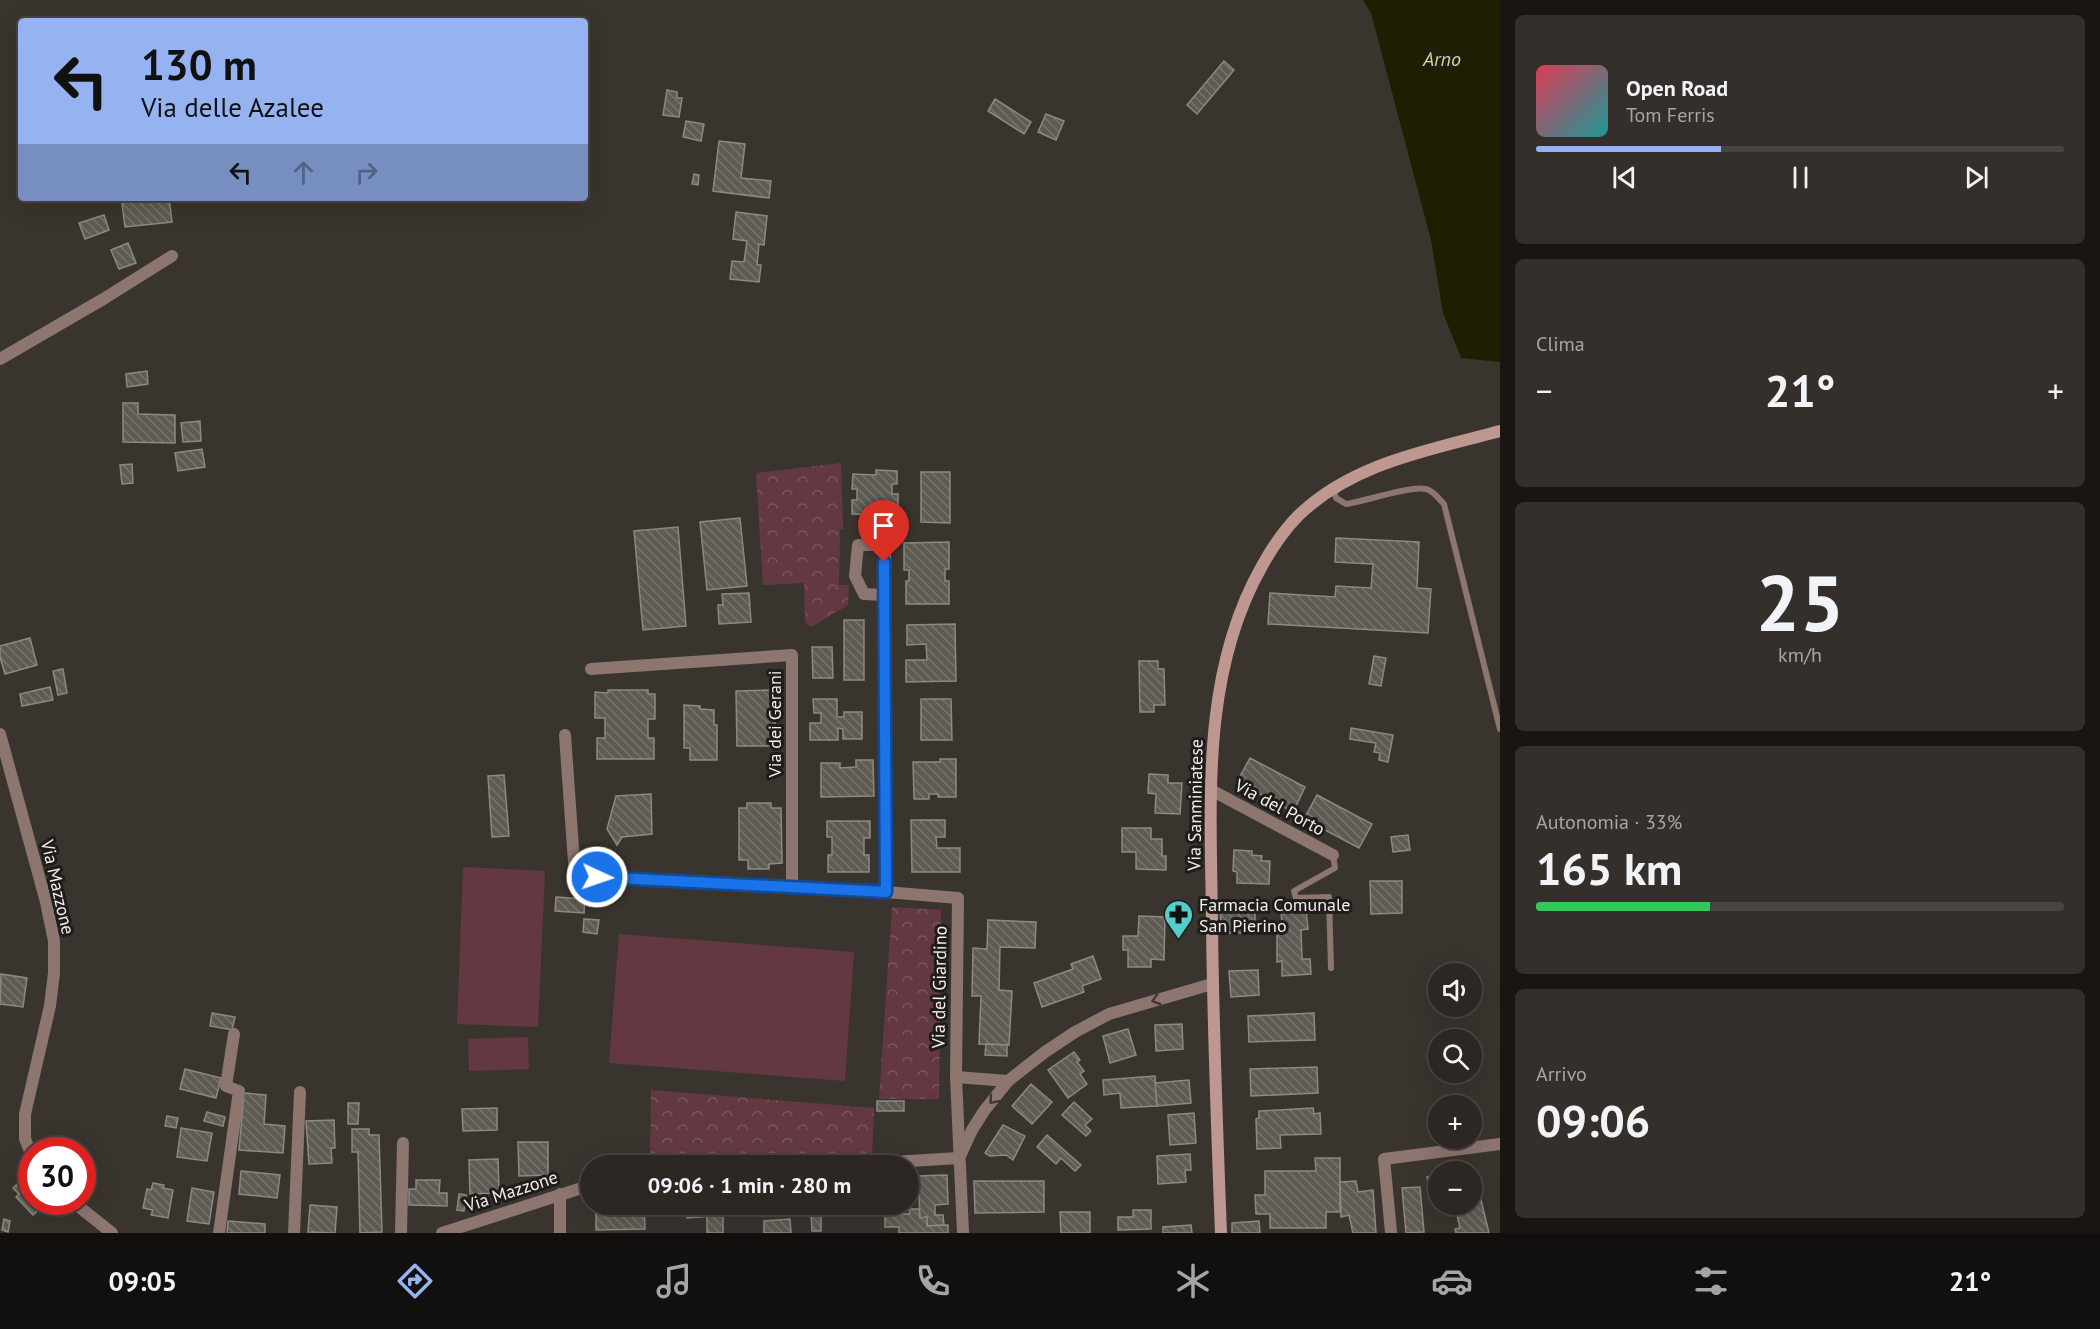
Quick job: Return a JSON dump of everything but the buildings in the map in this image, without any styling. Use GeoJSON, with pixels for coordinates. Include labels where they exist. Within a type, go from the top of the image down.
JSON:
{"type":"FeatureCollection","features":[{"type":"Feature","properties":{"kind":"street"},"geometry":{"type":"LineString","coordinates":[[0,359],[105,298],[172,255]]}},
{"type":"Feature","properties":{"kind":"street","name":"Via Sanminiatese"},"geometry":{"type":"LineString","coordinates":[[1221,1233],[1212,984],[1211,790],[1215,722],[1226,655],[1250,587],[1276,541],[1298,515],[1333,487],[1373,468],[1417,453],[1500,431]]}},
{"type":"Feature","properties":{"kind":"street"},"geometry":{"type":"LineString","coordinates":[[565,735],[575,876],[886,892],[884,595]]}},
{"type":"Feature","properties":{"kind":"street","name":"Via dei Gerani"},"geometry":{"type":"LineString","coordinates":[[591,669],[792,655],[792,886]]}},
{"type":"Feature","properties":{"kind":"street","name":"Via Mazzone"},"geometry":{"type":"LineString","coordinates":[[0,734],[46,902],[54,941],[54,973],[50,1006],[24,1114],[25,1137]]}},
{"type":"Feature","properties":{"kind":"street","name":"Via del Porto"},"geometry":{"type":"LineString","coordinates":[[1211,790],[1333,855]]}},
{"type":"Feature","properties":{"kind":"street","name":"Via del Giardino"},"geometry":{"type":"LineString","coordinates":[[886,892],[958,898],[956,1077],[963,1233]]}},
{"type":"Feature","properties":{"kind":"street","name":"Via del Giardino"},"geometry":{"type":"LineString","coordinates":[[959,1158],[978,1120],[1008,1081],[1068,1037],[1109,1014],[1212,984]]}},
{"type":"Feature","properties":{"kind":"street"},"geometry":{"type":"LineString","coordinates":[[219,1233],[239,1091],[226,1086],[234,1034]]}},
{"type":"Feature","properties":{"kind":"street"},"geometry":{"type":"LineString","coordinates":[[956,1077],[1008,1081]]}},
{"type":"Feature","properties":{"kind":"street"},"geometry":{"type":"LineString","coordinates":[[294,1233],[300,1092]]}},
{"type":"Feature","properties":{"kind":"street"},"geometry":{"type":"LineString","coordinates":[[401,1233],[403,1143]]}},
{"type":"Feature","properties":{"kind":"street"},"geometry":{"type":"LineString","coordinates":[[1391,1232],[1384,1159],[1500,1144]]}},
{"type":"Feature","properties":{"kind":"street"},"geometry":{"type":"LineString","coordinates":[[919,1160],[959,1158]]}},
{"type":"Feature","properties":{"kind":"street","name":"Via Mazzone"},"geometry":{"type":"LineString","coordinates":[[442,1233],[580,1188]]}},
{"type":"Feature","properties":{"kind":"street"},"geometry":{"type":"LineString","coordinates":[[560,1194],[560,1233]]}},
{"type":"Feature","properties":{"kind":"street"},"geometry":{"type":"LineString","coordinates":[[89,1215],[112,1233]]}},
{"type":"Feature","properties":{"kind":"lane"},"geometry":{"type":"LineString","coordinates":[[1333,487],[1336,498],[1346,504],[1409,490],[1426,489],[1444,504],[1500,729]]}},
{"type":"Feature","properties":{"kind":"lane"},"geometry":{"type":"LineString","coordinates":[[1331,968],[1329,897],[1296,898],[1294,891],[1335,868],[1333,855]]}},
{"type":"Feature","properties":{"kind":"green space"},"geometry":{"type":"Polygon","coordinates":[[[841,463],[843,529],[840,529],[839,585],[849,585],[848,605],[811,627],[805,622],[804,583],[763,585],[756,473],[841,463]]]}},
{"type":"Feature","properties":{"kind":"green space"},"geometry":{"type":"Polygon","coordinates":[[[463,867],[545,871],[538,1027],[457,1024],[463,867]]]}},
{"type":"Feature","properties":{"kind":"green space"},"geometry":{"type":"Polygon","coordinates":[[[892,907],[941,910],[939,1099],[879,1099],[892,907]]]}},
{"type":"Feature","properties":{"kind":"green space"},"geometry":{"type":"Polygon","coordinates":[[[619,934],[854,952],[845,1081],[609,1063],[619,934]]]}},
{"type":"Feature","properties":{"kind":"green space"},"geometry":{"type":"Polygon","coordinates":[[[528,1037],[529,1069],[469,1071],[468,1039],[528,1037]]]}},
{"type":"Feature","properties":{"kind":"green space"},"geometry":{"type":"Polygon","coordinates":[[[651,1090],[874,1108],[872,1154],[650,1155],[651,1090]]]}},
{"type":"Feature","properties":{"kind":"water","name":"Arno"},"geometry":{"type":"Polygon","coordinates":[[[1363,0],[1500,0],[1500,362],[1461,358],[1443,313],[1431,240],[1371,13],[1363,0]]]}},
{"type":"Feature","properties":{"kind":"place","name":"Farmacia Comunale San Pierino"},"geometry":{"type":"Point","coordinates":[1178,940]}},
{"type":"Feature","properties":{"kind":"route"},"geometry":{"type":"LineString","coordinates":[[597,877],[886,892],[884,562]]}}]}
